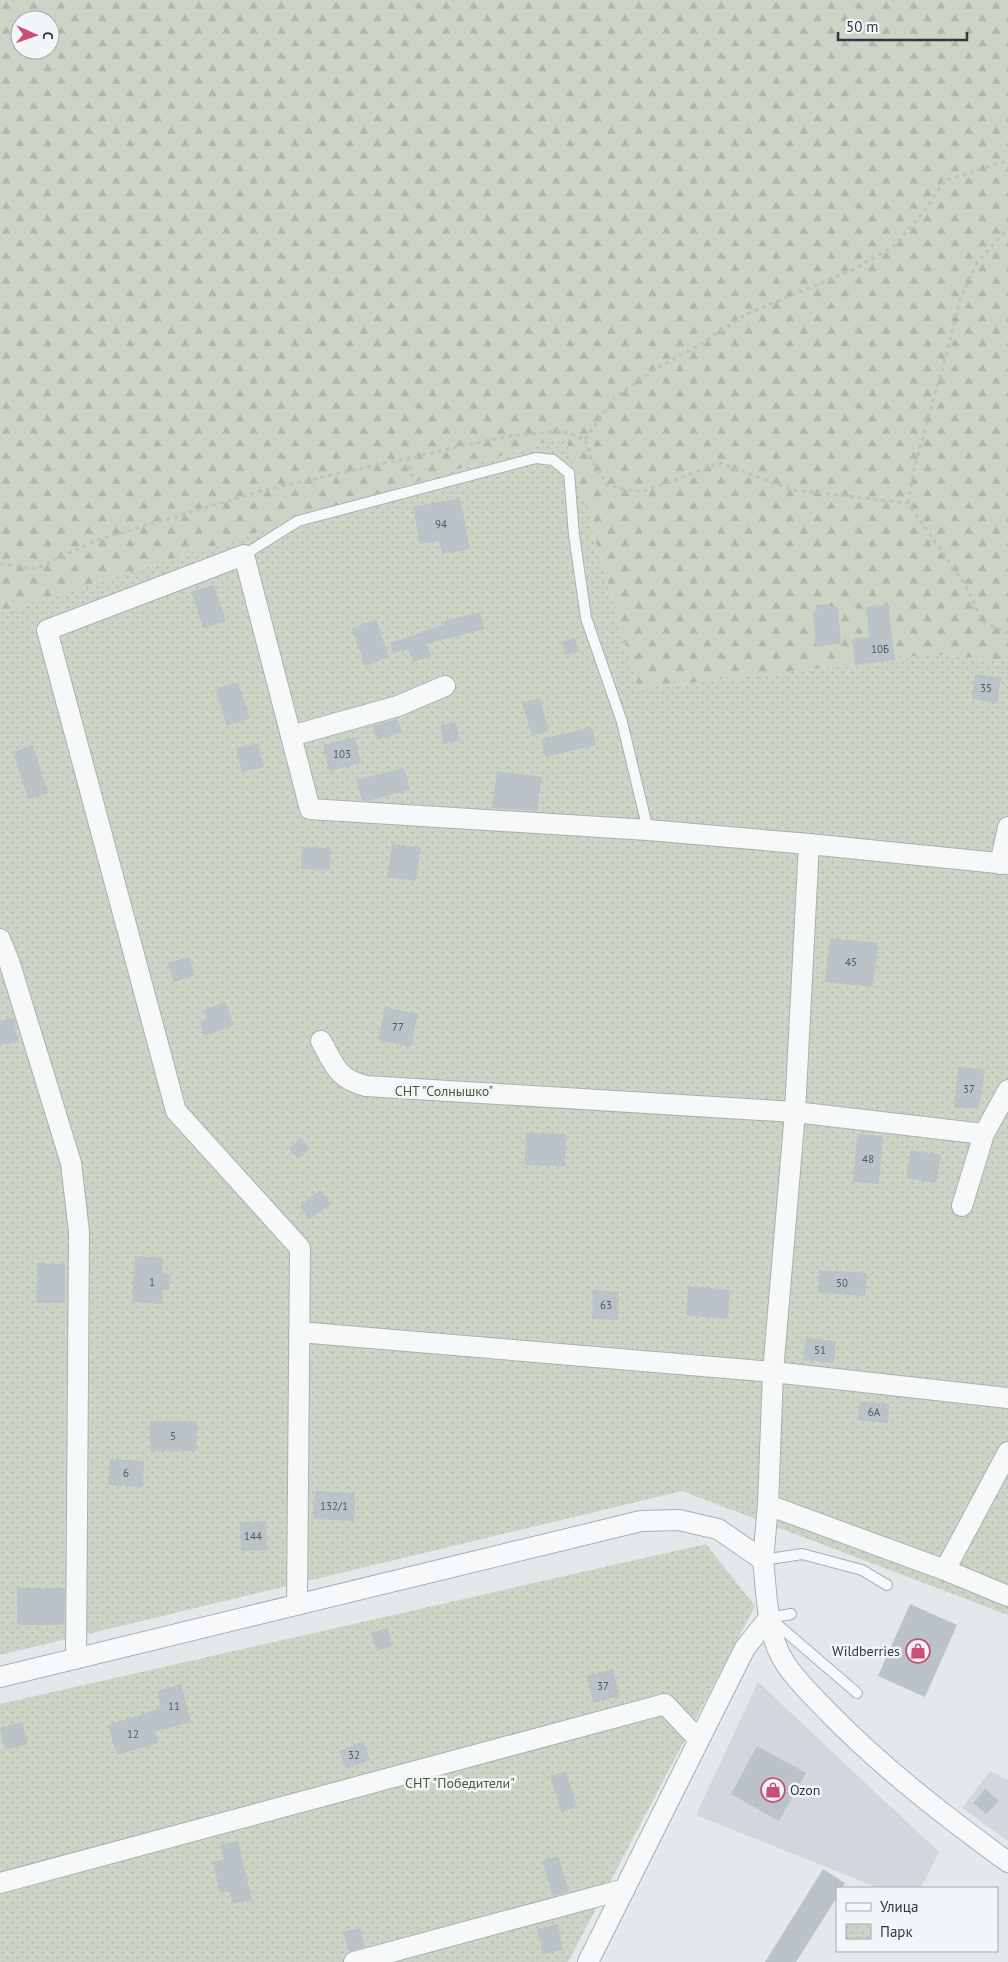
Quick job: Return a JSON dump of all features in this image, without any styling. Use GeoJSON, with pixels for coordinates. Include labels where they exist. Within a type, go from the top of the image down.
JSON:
{"type":"FeatureCollection","features":[{"type":"Feature","properties":{"kind":"street"},"geometry":{"type":"LineString","coordinates":[[297,1605],[300,1248],[176,1111],[47,630],[244,555],[310,809],[648,830],[1004,864],[1008,827]]}},
{"type":"Feature","properties":{"kind":"street"},"geometry":{"type":"LineString","coordinates":[[291,736],[398,706],[445,686]]}},
{"type":"Feature","properties":{"kind":"street"},"geometry":{"type":"LineString","coordinates":[[809,844],[795,1112],[773,1372],[768,1506],[763,1560],[769,1618],[773,1636],[784,1662],[846,1730],[893,1772],[971,1835],[1008,1862]]}},
{"type":"Feature","properties":{"kind":"street"},"geometry":{"type":"LineString","coordinates":[[0,939],[9,961],[71,1163],[79,1232],[76,1659]]}},
{"type":"Feature","properties":{"kind":"street"},"geometry":{"type":"LineString","coordinates":[[321,1041],[340,1073],[352,1083],[366,1086],[795,1112],[984,1134]]}},
{"type":"Feature","properties":{"kind":"street"},"geometry":{"type":"LineString","coordinates":[[962,1206],[984,1134],[1008,1090]]}},
{"type":"Feature","properties":{"kind":"street"},"geometry":{"type":"LineString","coordinates":[[300,1332],[773,1372],[1008,1398]]}},
{"type":"Feature","properties":{"kind":"street"},"geometry":{"type":"LineString","coordinates":[[945,1570],[1008,1452]]}},
{"type":"Feature","properties":{"kind":"street"},"geometry":{"type":"LineString","coordinates":[[768,1506],[945,1570],[1008,1596]]}},
{"type":"Feature","properties":{"kind":"street"},"geometry":{"type":"LineString","coordinates":[[0,1677],[642,1520],[679,1520],[718,1529],[763,1560]]}},
{"type":"Feature","properties":{"kind":"street"},"geometry":{"type":"LineString","coordinates":[[588,1962],[745,1648],[769,1618]]}},
{"type":"Feature","properties":{"kind":"street"},"geometry":{"type":"LineString","coordinates":[[0,1883],[665,1704],[699,1740]]}},
{"type":"Feature","properties":{"kind":"street"},"geometry":{"type":"LineString","coordinates":[[354,1962],[625,1889]]}},
{"type":"Feature","properties":{"kind":"lane"},"geometry":{"type":"LineString","coordinates":[[244,555],[298,521],[536,458],[553,460],[569,474],[574,535],[586,618],[622,722],[648,830]]}},
{"type":"Feature","properties":{"kind":"lane"},"geometry":{"type":"LineString","coordinates":[[763,1560],[802,1554],[862,1570],[886,1585]]}},
{"type":"Feature","properties":{"kind":"lane"},"geometry":{"type":"LineString","coordinates":[[769,1618],[791,1614]]}},
{"type":"Feature","properties":{"kind":"lane"},"geometry":{"type":"LineString","coordinates":[[769,1618],[857,1693]]}},
{"type":"Feature","properties":{"kind":"path"},"geometry":{"type":"LineString","coordinates":[[585,439],[614,398],[655,369],[700,344],[745,315],[854,269],[894,246],[924,212],[944,181],[1008,160]]}},
{"type":"Feature","properties":{"kind":"path"},"geometry":{"type":"LineString","coordinates":[[1008,228],[977,264],[959,302],[949,345],[914,469],[908,503],[966,586],[983,622],[1008,633]]}},
{"type":"Feature","properties":{"kind":"path"},"geometry":{"type":"LineString","coordinates":[[0,564],[36,570],[97,540],[259,491],[508,436],[562,431],[585,439]]}},
{"type":"Feature","properties":{"kind":"path"},"geometry":{"type":"LineString","coordinates":[[585,439],[592,462],[608,486],[641,492],[721,463],[792,490],[908,503]]}},
{"type":"Feature","properties":{"kind":"path"},"geometry":{"type":"LineString","coordinates":[[408,458],[415,489]]}},
{"type":"Feature","properties":{"kind":"shaded area"},"geometry":{"type":"Polygon","coordinates":[[[758,1682],[939,1852],[922,1887],[876,1887],[696,1815],[758,1682]]]}},
{"type":"Feature","properties":{"kind":"shaded area"},"geometry":{"type":"Polygon","coordinates":[[[990,1771],[1008,1780],[1008,1841],[962,1808],[990,1771]]]}},
{"type":"Feature","properties":{"kind":"green space"},"geometry":{"type":"Polygon","coordinates":[[[0,0],[1008,0],[1008,661],[928,654],[895,660],[638,689],[565,436],[0,613],[0,0]]]}},
{"type":"Feature","properties":{"kind":"green space","name":"СНТ \"Солнышко\""},"geometry":{"type":"Polygon","coordinates":[[[565,436],[638,689],[895,660],[928,654],[1008,661],[1008,1615],[682,1491],[0,1655],[0,613],[565,436]]]}},
{"type":"Feature","properties":{"kind":"green space","name":"СНТ \"Победители\""},"geometry":{"type":"Polygon","coordinates":[[[706,1544],[755,1606],[568,1962],[0,1962],[0,1704],[706,1544]]]}},
{"type":"Feature","properties":{"kind":"building"},"geometry":{"type":"Polygon","coordinates":[[[460,498],[470,549],[442,554],[439,541],[420,544],[413,507],[460,498]]]}},
{"type":"Feature","properties":{"kind":"building"},"geometry":{"type":"Polygon","coordinates":[[[214,585],[226,621],[203,628],[191,592],[214,585]]]}},
{"type":"Feature","properties":{"kind":"building"},"geometry":{"type":"Polygon","coordinates":[[[830,604],[831,607],[838,607],[841,644],[816,646],[813,612],[817,611],[816,605],[830,604]]]}},
{"type":"Feature","properties":{"kind":"building"},"geometry":{"type":"Polygon","coordinates":[[[888,604],[895,660],[855,665],[852,639],[869,637],[866,607],[888,604]]]}},
{"type":"Feature","properties":{"kind":"building"},"geometry":{"type":"Polygon","coordinates":[[[480,612],[485,629],[426,644],[431,656],[413,662],[408,649],[393,653],[390,643],[445,624],[444,621],[480,612]]]}},
{"type":"Feature","properties":{"kind":"building"},"geometry":{"type":"Polygon","coordinates":[[[376,619],[389,657],[365,666],[352,628],[376,619]]]}},
{"type":"Feature","properties":{"kind":"building"},"geometry":{"type":"Polygon","coordinates":[[[575,638],[579,651],[566,655],[561,642],[575,638]]]}},
{"type":"Feature","properties":{"kind":"building"},"geometry":{"type":"Polygon","coordinates":[[[975,674],[1001,678],[997,703],[972,699],[975,674]]]}},
{"type":"Feature","properties":{"kind":"building"},"geometry":{"type":"Polygon","coordinates":[[[238,682],[250,718],[227,726],[215,689],[238,682]]]}},
{"type":"Feature","properties":{"kind":"building"},"geometry":{"type":"Polygon","coordinates":[[[540,698],[549,731],[532,736],[522,703],[540,698]]]}},
{"type":"Feature","properties":{"kind":"building"},"geometry":{"type":"Polygon","coordinates":[[[397,719],[402,732],[377,740],[372,726],[397,719]]]}},
{"type":"Feature","properties":{"kind":"building"},"geometry":{"type":"Polygon","coordinates":[[[455,721],[460,740],[444,744],[440,726],[455,721]]]}},
{"type":"Feature","properties":{"kind":"building"},"geometry":{"type":"Polygon","coordinates":[[[592,727],[596,745],[545,757],[541,739],[592,727]]]}},
{"type":"Feature","properties":{"kind":"building"},"geometry":{"type":"Polygon","coordinates":[[[355,737],[361,763],[329,771],[323,745],[355,737]]]}},
{"type":"Feature","properties":{"kind":"building"},"geometry":{"type":"Polygon","coordinates":[[[258,743],[264,767],[242,772],[236,748],[258,743]]]}},
{"type":"Feature","properties":{"kind":"building"},"geometry":{"type":"Polygon","coordinates":[[[33,745],[48,793],[28,799],[13,752],[33,745]]]}},
{"type":"Feature","properties":{"kind":"building"},"geometry":{"type":"Polygon","coordinates":[[[404,768],[410,790],[367,801],[362,800],[356,780],[404,768]]]}},
{"type":"Feature","properties":{"kind":"building"},"geometry":{"type":"Polygon","coordinates":[[[497,771],[542,777],[537,811],[492,808],[497,771]]]}},
{"type":"Feature","properties":{"kind":"building"},"geometry":{"type":"Polygon","coordinates":[[[392,844],[421,847],[416,881],[387,877],[392,844]]]}},
{"type":"Feature","properties":{"kind":"building"},"geometry":{"type":"Polygon","coordinates":[[[302,847],[331,848],[330,870],[301,869],[302,847]]]}},
{"type":"Feature","properties":{"kind":"building"},"geometry":{"type":"Polygon","coordinates":[[[830,938],[878,943],[873,987],[825,982],[830,938]]]}},
{"type":"Feature","properties":{"kind":"building"},"geometry":{"type":"Polygon","coordinates":[[[189,956],[195,975],[174,982],[168,963],[189,956]]]}},
{"type":"Feature","properties":{"kind":"building"},"geometry":{"type":"Polygon","coordinates":[[[225,1002],[234,1025],[205,1036],[199,1021],[207,1018],[204,1010],[225,1002]]]}},
{"type":"Feature","properties":{"kind":"building"},"geometry":{"type":"Polygon","coordinates":[[[385,1007],[418,1014],[411,1047],[378,1040],[385,1007]]]}},
{"type":"Feature","properties":{"kind":"building"},"geometry":{"type":"Polygon","coordinates":[[[14,1018],[18,1042],[0,1045],[0,1021],[14,1018]]]}},
{"type":"Feature","properties":{"kind":"building"},"geometry":{"type":"Polygon","coordinates":[[[958,1067],[985,1070],[979,1109],[954,1107],[958,1067]]]}},
{"type":"Feature","properties":{"kind":"building"},"geometry":{"type":"Polygon","coordinates":[[[526,1133],[566,1134],[565,1166],[525,1165],[526,1133]]]}},
{"type":"Feature","properties":{"kind":"building"},"geometry":{"type":"Polygon","coordinates":[[[857,1134],[883,1136],[879,1184],[853,1182],[857,1134]]]}},
{"type":"Feature","properties":{"kind":"building"},"geometry":{"type":"Polygon","coordinates":[[[301,1138],[310,1149],[298,1159],[289,1148],[301,1138]]]}},
{"type":"Feature","properties":{"kind":"building"},"geometry":{"type":"Polygon","coordinates":[[[911,1150],[941,1155],[936,1183],[906,1178],[911,1150]]]}},
{"type":"Feature","properties":{"kind":"building"},"geometry":{"type":"Polygon","coordinates":[[[320,1190],[331,1204],[310,1219],[300,1206],[320,1190]]]}},
{"type":"Feature","properties":{"kind":"building"},"geometry":{"type":"Polygon","coordinates":[[[135,1256],[163,1258],[162,1273],[171,1274],[169,1290],[163,1290],[162,1304],[132,1302],[135,1256]]]}},
{"type":"Feature","properties":{"kind":"building"},"geometry":{"type":"Polygon","coordinates":[[[37,1263],[65,1264],[65,1303],[36,1303],[37,1263]]]}},
{"type":"Feature","properties":{"kind":"building"},"geometry":{"type":"Polygon","coordinates":[[[819,1270],[867,1273],[865,1296],[818,1293],[819,1270]]]}},
{"type":"Feature","properties":{"kind":"building"},"geometry":{"type":"Polygon","coordinates":[[[688,1286],[730,1290],[728,1319],[686,1315],[688,1286]]]}},
{"type":"Feature","properties":{"kind":"building"},"geometry":{"type":"Polygon","coordinates":[[[593,1290],[619,1292],[618,1320],[592,1319],[593,1290]]]}},
{"type":"Feature","properties":{"kind":"building"},"geometry":{"type":"Polygon","coordinates":[[[806,1338],[836,1341],[834,1363],[803,1360],[806,1338]]]}},
{"type":"Feature","properties":{"kind":"building"},"geometry":{"type":"Polygon","coordinates":[[[860,1402],[889,1404],[888,1423],[858,1420],[860,1402]]]}},
{"type":"Feature","properties":{"kind":"building"},"geometry":{"type":"Polygon","coordinates":[[[150,1421],[197,1421],[196,1451],[150,1451],[150,1421]]]}},
{"type":"Feature","properties":{"kind":"building"},"geometry":{"type":"Polygon","coordinates":[[[110,1459],[144,1461],[143,1487],[108,1485],[110,1459]]]}},
{"type":"Feature","properties":{"kind":"building"},"geometry":{"type":"Polygon","coordinates":[[[315,1491],[355,1493],[354,1521],[313,1519],[315,1491]]]}},
{"type":"Feature","properties":{"kind":"building"},"geometry":{"type":"Polygon","coordinates":[[[266,1521],[267,1550],[241,1551],[240,1522],[266,1521]]]}},
{"type":"Feature","properties":{"kind":"building"},"geometry":{"type":"Polygon","coordinates":[[[17,1588],[65,1588],[64,1625],[17,1625],[17,1588]]]}},
{"type":"Feature","properties":{"kind":"building","name":"Wildberries"},"geometry":{"type":"Polygon","coordinates":[[[910,1604],[957,1625],[925,1697],[878,1676],[910,1604]]]}},
{"type":"Feature","properties":{"kind":"building"},"geometry":{"type":"Polygon","coordinates":[[[387,1628],[393,1646],[377,1651],[371,1633],[387,1628]]]}},
{"type":"Feature","properties":{"kind":"building"},"geometry":{"type":"Polygon","coordinates":[[[613,1669],[620,1696],[594,1703],[586,1676],[613,1669]]]}},
{"type":"Feature","properties":{"kind":"building"},"geometry":{"type":"Polygon","coordinates":[[[181,1684],[191,1722],[155,1732],[158,1743],[117,1755],[108,1725],[161,1708],[157,1691],[181,1684]]]}},
{"type":"Feature","properties":{"kind":"building"},"geometry":{"type":"Polygon","coordinates":[[[22,1722],[28,1744],[5,1750],[0,1728],[22,1722]]]}},
{"type":"Feature","properties":{"kind":"building"},"geometry":{"type":"Polygon","coordinates":[[[363,1741],[370,1760],[346,1769],[339,1751],[363,1741]]]}},
{"type":"Feature","properties":{"kind":"building"},"geometry":{"type":"Polygon","coordinates":[[[757,1746],[806,1773],[779,1821],[731,1794],[757,1746]]]}},
{"type":"Feature","properties":{"kind":"building"},"geometry":{"type":"Polygon","coordinates":[[[566,1771],[577,1807],[561,1812],[550,1776],[566,1771]]]}},
{"type":"Feature","properties":{"kind":"building"},"geometry":{"type":"Polygon","coordinates":[[[985,1789],[999,1801],[986,1814],[973,1803],[985,1789]]]}},
{"type":"Feature","properties":{"kind":"building"},"geometry":{"type":"Polygon","coordinates":[[[238,1841],[252,1900],[233,1904],[229,1891],[220,1893],[213,1862],[224,1859],[220,1845],[238,1841]]]}},
{"type":"Feature","properties":{"kind":"building"},"geometry":{"type":"Polygon","coordinates":[[[558,1856],[569,1891],[553,1896],[542,1861],[558,1856]]]}},
{"type":"Feature","properties":{"kind":"building"},"geometry":{"type":"Polygon","coordinates":[[[823,1869],[845,1883],[843,1887],[836,1887],[836,1899],[796,1962],[765,1962],[823,1869]]]}},
{"type":"Feature","properties":{"kind":"building"},"geometry":{"type":"Polygon","coordinates":[[[558,1924],[563,1950],[543,1954],[537,1929],[558,1924]]]}},
{"type":"Feature","properties":{"kind":"building"},"geometry":{"type":"Polygon","coordinates":[[[360,1928],[365,1947],[349,1952],[343,1932],[360,1928]]]}},
{"type":"Feature","properties":{"kind":"place","name":"Wildberries"},"geometry":{"type":"Point","coordinates":[918,1651]}},
{"type":"Feature","properties":{"kind":"place","name":"Ozon"},"geometry":{"type":"Point","coordinates":[773,1790]}}]}
